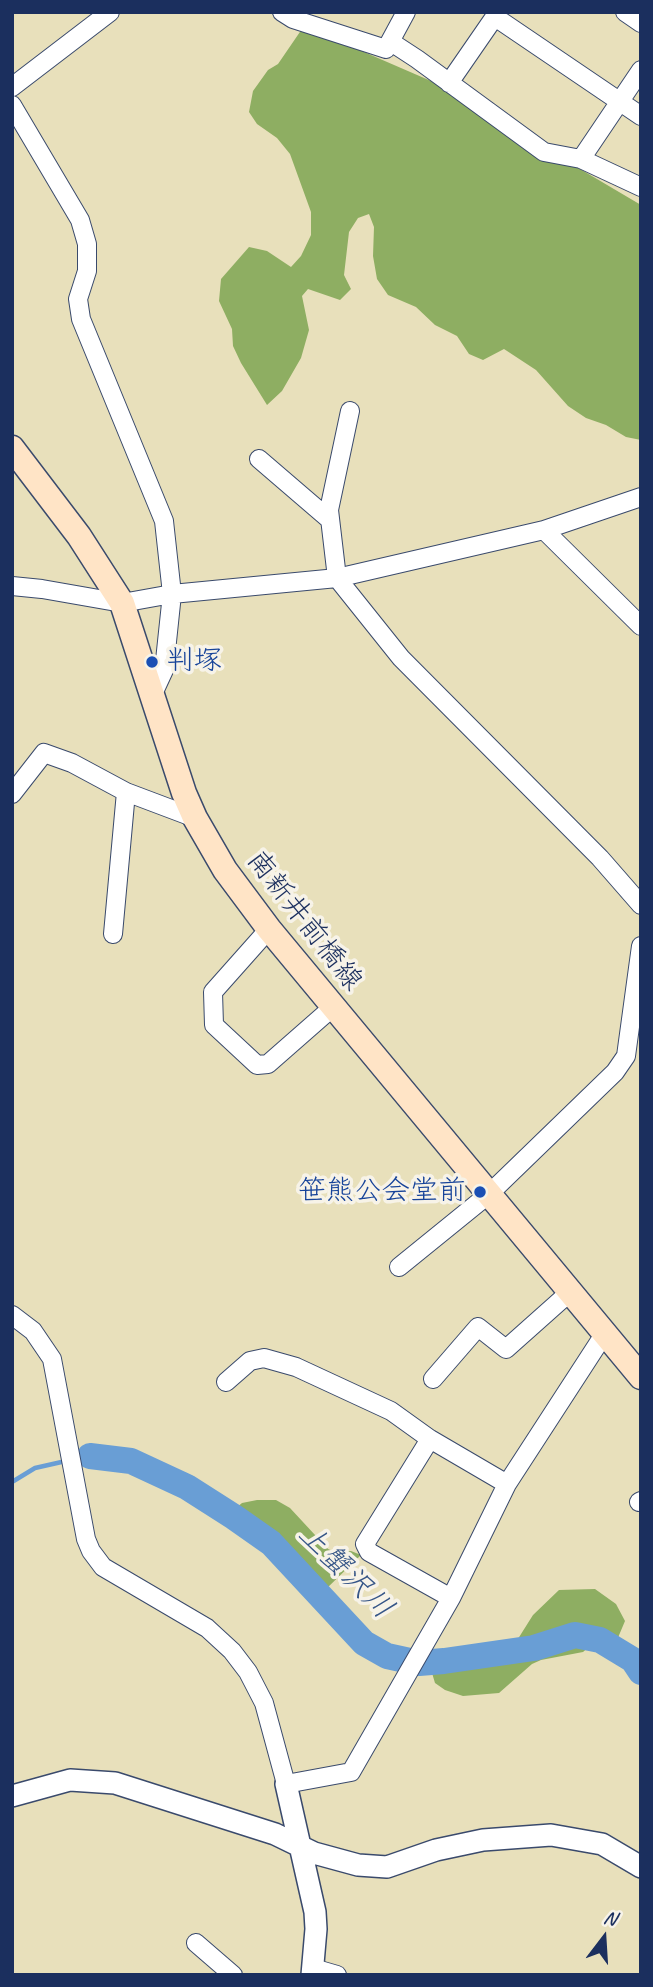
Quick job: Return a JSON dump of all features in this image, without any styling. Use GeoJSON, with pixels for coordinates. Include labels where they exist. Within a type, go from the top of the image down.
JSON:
{"type":"FeatureCollection","features":[{"type":"Feature","properties":{"kind":"main road","name":"南新井前橋線"},"geometry":{"type":"LineString","coordinates":[[12,448],[79,536],[121,603],[174,767],[195,818],[225,870],[269,929],[570,1292],[637,1365]]}},
{"type":"Feature","properties":{"kind":"street"},"geometry":{"type":"LineString","coordinates":[[12,87],[110,12]]}},
{"type":"Feature","properties":{"kind":"street"},"geometry":{"type":"LineString","coordinates":[[282,12],[292,19],[386,49],[406,12]]}},
{"type":"Feature","properties":{"kind":"street"},"geometry":{"type":"LineString","coordinates":[[625,12],[641,23]]}},
{"type":"Feature","properties":{"kind":"street"},"geometry":{"type":"LineString","coordinates":[[449,83],[497,15],[641,116]]}},
{"type":"Feature","properties":{"kind":"street"},"geometry":{"type":"LineString","coordinates":[[391,42],[544,152],[581,159],[641,187]]}},
{"type":"Feature","properties":{"kind":"street"},"geometry":{"type":"LineString","coordinates":[[581,159],[641,70]]}},
{"type":"Feature","properties":{"kind":"street"},"geometry":{"type":"LineString","coordinates":[[12,105],[80,220],[88,244],[88,271],[78,299],[81,319],[163,521],[172,594],[163,670],[152,696]]}},
{"type":"Feature","properties":{"kind":"street"},"geometry":{"type":"LineString","coordinates":[[349,411],[329,510],[337,579],[401,658],[600,858],[641,905]]}},
{"type":"Feature","properties":{"kind":"street"},"geometry":{"type":"LineString","coordinates":[[259,459],[330,520]]}},
{"type":"Feature","properties":{"kind":"street"},"geometry":{"type":"LineString","coordinates":[[12,586],[121,603],[172,594],[337,579],[544,530],[641,497]]}},
{"type":"Feature","properties":{"kind":"street"},"geometry":{"type":"LineString","coordinates":[[544,530],[641,626]]}},
{"type":"Feature","properties":{"kind":"street"},"geometry":{"type":"LineString","coordinates":[[12,794],[44,753],[72,763],[126,792],[195,818]]}},
{"type":"Feature","properties":{"kind":"street"},"geometry":{"type":"LineString","coordinates":[[113,934],[126,792]]}},
{"type":"Feature","properties":{"kind":"street"},"geometry":{"type":"LineString","coordinates":[[269,929],[213,992],[214,1026],[257,1065],[268,1064],[333,1007]]}},
{"type":"Feature","properties":{"kind":"street"},"geometry":{"type":"LineString","coordinates":[[399,1266],[489,1194],[615,1072],[626,1056],[641,946]]}},
{"type":"Feature","properties":{"kind":"street"},"geometry":{"type":"LineString","coordinates":[[433,1380],[478,1327],[506,1349],[570,1292]]}},
{"type":"Feature","properties":{"kind":"street"},"geometry":{"type":"LineString","coordinates":[[14,1319],[42,1340],[52,1359],[86,1539],[91,1551],[103,1567],[207,1629],[232,1651],[248,1672],[264,1703],[286,1784],[315,1912],[313,1971],[337,1975]]}},
{"type":"Feature","properties":{"kind":"street"},"geometry":{"type":"LineString","coordinates":[[286,1784],[351,1772],[451,1598],[507,1485],[606,1333]]}},
{"type":"Feature","properties":{"kind":"street"},"geometry":{"type":"LineString","coordinates":[[226,1381],[250,1361],[264,1358],[285,1364],[380,1406],[507,1485]]}},
{"type":"Feature","properties":{"kind":"street"},"geometry":{"type":"LineString","coordinates":[[430,1439],[365,1544],[369,1552],[451,1598]]}},
{"type":"Feature","properties":{"kind":"street"},"geometry":{"type":"LineString","coordinates":[[12,1796],[70,1780],[107,1782],[261,1830],[314,1853],[358,1865],[387,1867],[436,1850],[471,1843],[519,1836],[551,1835],[602,1844],[641,1867]]}},
{"type":"Feature","properties":{"kind":"street"},"geometry":{"type":"LineString","coordinates":[[196,1942],[233,1975]]}},
{"type":"Feature","properties":{"kind":"green space"},"geometry":{"type":"Polygon","coordinates":[[[304,26],[431,81],[641,205],[641,440],[626,437],[606,425],[586,418],[568,406],[536,370],[504,349],[483,360],[469,354],[457,336],[435,325],[416,307],[388,295],[377,279],[373,256],[374,227],[369,214],[358,218],[349,232],[344,275],[351,289],[340,300],[308,289],[302,296],[309,330],[301,358],[282,391],[267,405],[233,346],[232,329],[219,301],[221,279],[249,247],[267,251],[291,267],[301,256],[311,235],[311,212],[290,154],[277,138],[257,124],[249,112],[253,91],[268,70],[278,64],[304,26]]]}},
{"type":"Feature","properties":{"kind":"green space"},"geometry":{"type":"Polygon","coordinates":[[[276,1500],[290,1508],[328,1549],[337,1553],[351,1551],[361,1555],[324,1591],[291,1551],[236,1508],[242,1503],[276,1500]]]}},
{"type":"Feature","properties":{"kind":"green space"},"geometry":{"type":"Polygon","coordinates":[[[595,1589],[616,1604],[625,1621],[617,1640],[593,1628],[563,1630],[516,1642],[533,1615],[559,1590],[595,1589]]]}},
{"type":"Feature","properties":{"kind":"green space"},"geometry":{"type":"Polygon","coordinates":[[[577,1643],[590,1646],[583,1652],[532,1664],[499,1693],[463,1696],[445,1690],[435,1683],[432,1673],[521,1658],[577,1643]]]}},
{"type":"Feature","properties":{"kind":"waterway"},"geometry":{"type":"LineString","coordinates":[[74,1460],[90,1456]]}},
{"type":"Feature","properties":{"kind":"waterway","name":"上蟹沢川"},"geometry":{"type":"LineString","coordinates":[[90,1456],[131,1461],[187,1487],[234,1517],[271,1543],[364,1643],[387,1656],[419,1663],[444,1661],[534,1648],[575,1635],[600,1640],[633,1660],[641,1672]]}},
{"type":"Feature","properties":{"kind":"waterway"},"geometry":{"type":"LineString","coordinates":[[12,1482],[35,1468],[66,1461]]}},
{"type":"Feature","properties":{"kind":"place","name":"判塚"},"geometry":{"type":"Point","coordinates":[152,662]}},
{"type":"Feature","properties":{"kind":"place","name":"笹熊公会堂前"},"geometry":{"type":"Point","coordinates":[480,1192]}}]}
